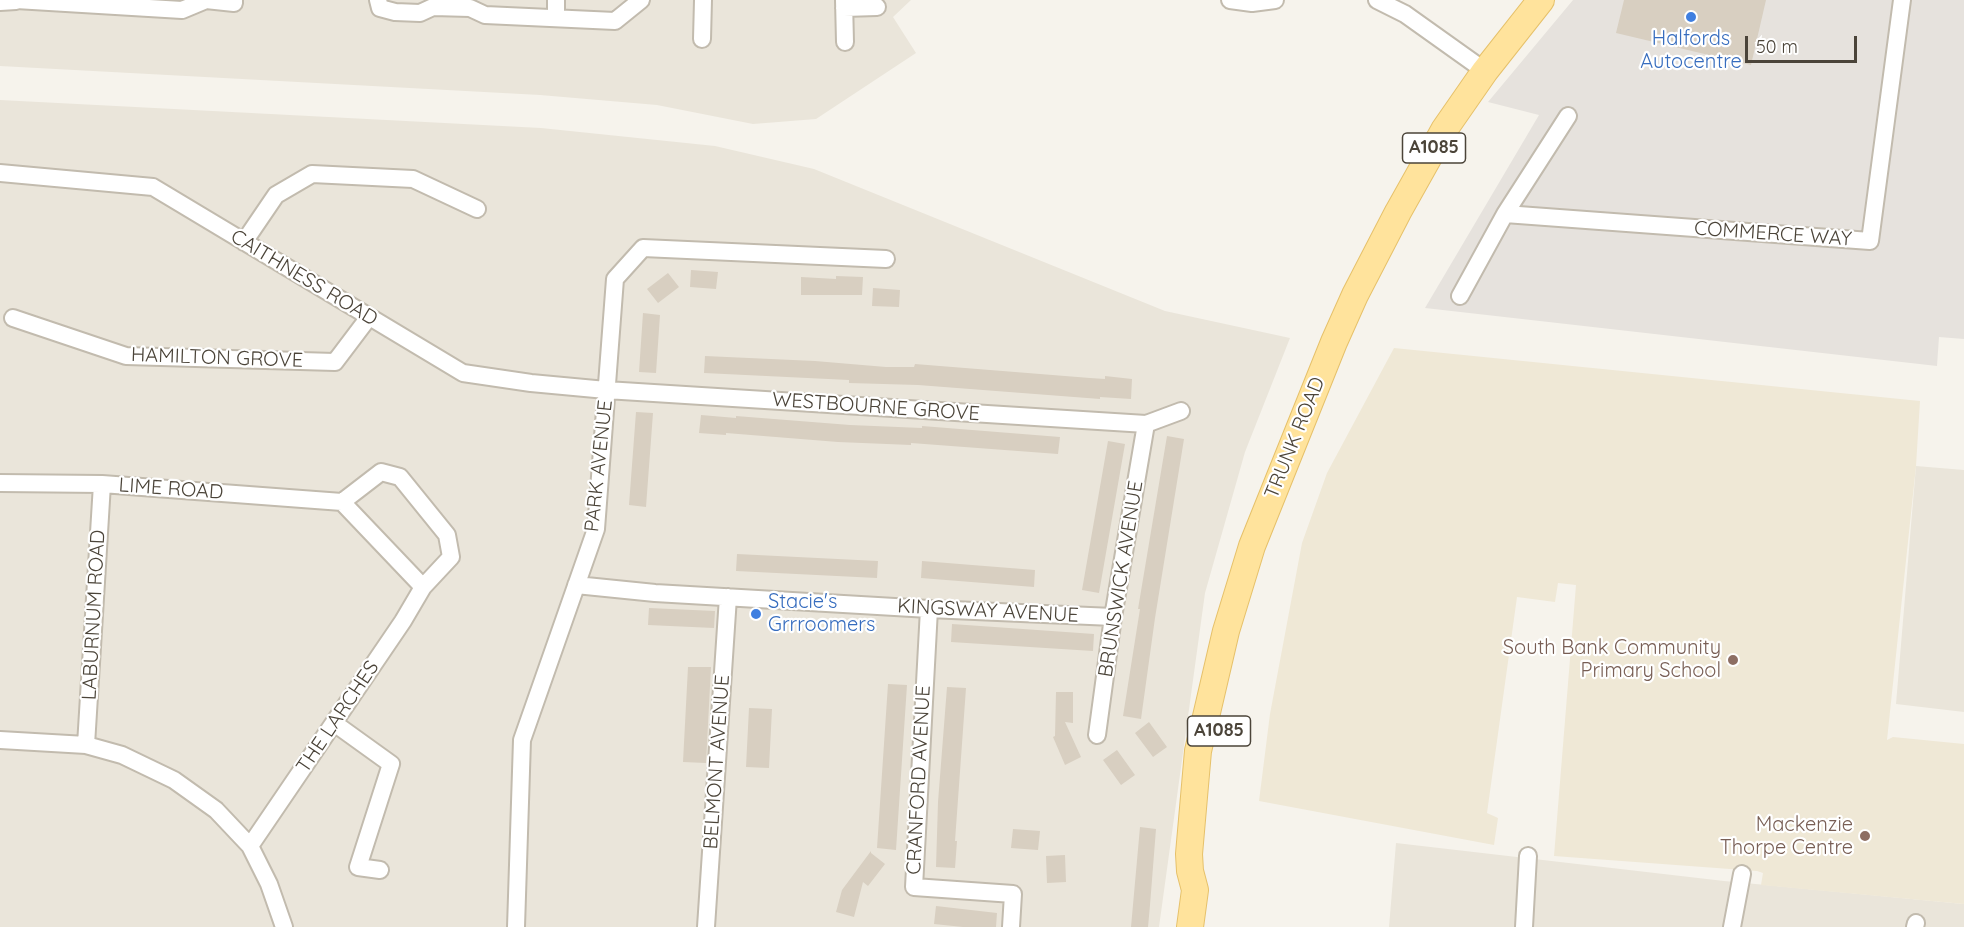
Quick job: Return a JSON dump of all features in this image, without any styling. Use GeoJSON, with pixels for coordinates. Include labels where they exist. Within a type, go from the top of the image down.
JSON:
{"type":"FeatureCollection","features":[{"type":"Feature","properties":{"kind":"main road","name":"TRUNK ROAD"},"geometry":{"type":"LineString","coordinates":[[1190,927],[1195,890],[1189,854],[1198,752],[1226,631],[1252,546],[1354,295],[1444,130],[1485,71],[1541,0]]}},
{"type":"Feature","properties":{"kind":"main road","name":"A1085"},"geometry":{"type":"LineString","coordinates":[[1204,927],[1205,826],[1239,587]]}},
{"type":"Feature","properties":{"kind":"street"},"geometry":{"type":"LineString","coordinates":[[0,2],[16,0],[182,10],[206,0],[234,3],[234,0]]}},
{"type":"Feature","properties":{"kind":"street"},"geometry":{"type":"LineString","coordinates":[[378,0],[380,8],[395,12],[420,13],[433,7],[470,8],[485,15],[615,21],[641,0]]}},
{"type":"Feature","properties":{"kind":"street"},"geometry":{"type":"LineString","coordinates":[[556,0],[556,18]]}},
{"type":"Feature","properties":{"kind":"street"},"geometry":{"type":"LineString","coordinates":[[702,39],[703,0]]}},
{"type":"Feature","properties":{"kind":"street"},"geometry":{"type":"LineString","coordinates":[[1230,0],[1252,3],[1275,0]]}},
{"type":"Feature","properties":{"kind":"street"},"geometry":{"type":"LineString","coordinates":[[1377,0],[1405,14],[1485,71]]}},
{"type":"Feature","properties":{"kind":"street","name":"COMMERCE WAY"},"geometry":{"type":"LineString","coordinates":[[1505,214],[1870,241],[1902,0]]}},
{"type":"Feature","properties":{"kind":"street"},"geometry":{"type":"LineString","coordinates":[[845,42],[844,4],[877,7]]}},
{"type":"Feature","properties":{"kind":"street"},"geometry":{"type":"LineString","coordinates":[[1460,296],[1505,214],[1568,116]]}},
{"type":"Feature","properties":{"kind":"street","name":"CAITHNESS ROAD"},"geometry":{"type":"LineString","coordinates":[[0,173],[153,187],[463,373],[531,383],[606,390]]}},
{"type":"Feature","properties":{"kind":"street"},"geometry":{"type":"LineString","coordinates":[[244,242],[276,195],[312,174],[413,179],[477,209]]}},
{"type":"Feature","properties":{"kind":"street","name":"PARK AVENUE"},"geometry":{"type":"LineString","coordinates":[[516,927],[522,740],[596,529],[615,279],[643,248],[886,259]]}},
{"type":"Feature","properties":{"kind":"street","name":"HAMILTON GROVE"},"geometry":{"type":"LineString","coordinates":[[13,318],[126,356],[335,362],[369,317]]}},
{"type":"Feature","properties":{"kind":"street","name":"WESTBOURNE GROVE"},"geometry":{"type":"LineString","coordinates":[[606,390],[1146,424]]}},
{"type":"Feature","properties":{"kind":"street"},"geometry":{"type":"LineString","coordinates":[[1146,424],[1181,411]]}},
{"type":"Feature","properties":{"kind":"street","name":"BRUNSWICK AVENUE"},"geometry":{"type":"LineString","coordinates":[[1097,735],[1113,617],[1146,424]]}},
{"type":"Feature","properties":{"kind":"street","name":"THE LARCHES"},"geometry":{"type":"LineString","coordinates":[[250,846],[403,621],[423,587],[451,557],[447,535],[400,477],[381,472],[342,502]]}},
{"type":"Feature","properties":{"kind":"street","name":"LIME ROAD"},"geometry":{"type":"LineString","coordinates":[[0,483],[102,484],[342,502]]}},
{"type":"Feature","properties":{"kind":"street","name":"LABURNUM ROAD"},"geometry":{"type":"LineString","coordinates":[[86,745],[102,484]]}},
{"type":"Feature","properties":{"kind":"street"},"geometry":{"type":"LineString","coordinates":[[342,502],[423,587]]}},
{"type":"Feature","properties":{"kind":"street","name":"KINGSWAY AVENUE"},"geometry":{"type":"LineString","coordinates":[[576,585],[655,593],[1113,617]]}},
{"type":"Feature","properties":{"kind":"street","name":"BELMONT AVENUE"},"geometry":{"type":"LineString","coordinates":[[706,927],[728,597]]}},
{"type":"Feature","properties":{"kind":"street","name":"CRANFORD AVENUE"},"geometry":{"type":"LineString","coordinates":[[929,609],[914,887],[1013,894],[1011,927]]}},
{"type":"Feature","properties":{"kind":"street"},"geometry":{"type":"LineString","coordinates":[[334,723],[391,764],[358,867],[380,870]]}},
{"type":"Feature","properties":{"kind":"street"},"geometry":{"type":"LineString","coordinates":[[0,740],[86,745],[122,755],[174,780],[216,810],[250,846],[269,884],[284,927]]}},
{"type":"Feature","properties":{"kind":"street"},"geometry":{"type":"LineString","coordinates":[[1524,927],[1528,856]]}},
{"type":"Feature","properties":{"kind":"street"},"geometry":{"type":"LineString","coordinates":[[1732,927],[1742,874]]}},
{"type":"Feature","properties":{"kind":"shaded area"},"geometry":{"type":"Polygon","coordinates":[[[0,0],[911,0],[893,17],[916,53],[816,119],[753,124],[657,105],[540,95],[0,66],[0,0]]]}},
{"type":"Feature","properties":{"kind":"shaded area"},"geometry":{"type":"Polygon","coordinates":[[[1573,0],[1964,0],[1964,339],[1939,337],[1937,366],[1425,308],[1539,115],[1488,102],[1573,0]]]}},
{"type":"Feature","properties":{"kind":"shaded area"},"geometry":{"type":"Polygon","coordinates":[[[0,100],[541,128],[715,146],[814,169],[1165,311],[1290,338],[1245,452],[1205,593],[1159,927],[0,927],[0,100]]]}},
{"type":"Feature","properties":{"kind":"shaded area"},"geometry":{"type":"Polygon","coordinates":[[[1394,348],[1920,401],[1916,466],[1887,740],[1893,737],[1964,744],[1964,904],[1761,885],[1763,873],[1757,871],[1554,856],[1576,585],[1558,583],[1555,602],[1517,597],[1487,813],[1498,818],[1494,845],[1259,801],[1270,714],[1302,543],[1327,473],[1394,348]]]}},
{"type":"Feature","properties":{"kind":"shaded area"},"geometry":{"type":"Polygon","coordinates":[[[1916,466],[1964,470],[1964,712],[1896,704],[1916,466]]]}},
{"type":"Feature","properties":{"kind":"shaded area"},"geometry":{"type":"Polygon","coordinates":[[[1396,843],[1724,881],[1964,904],[1964,927],[1389,927],[1396,843]]]}},
{"type":"Feature","properties":{"kind":"building","name":"Halfords Autocentre"},"geometry":{"type":"Polygon","coordinates":[[[1624,0],[1766,0],[1751,65],[1616,33],[1624,0]]]}},
{"type":"Feature","properties":{"kind":"building"},"geometry":{"type":"Polygon","coordinates":[[[691,270],[718,272],[716,289],[690,287],[691,270]]]}},
{"type":"Feature","properties":{"kind":"building"},"geometry":{"type":"Polygon","coordinates":[[[668,273],[679,287],[658,303],[647,289],[668,273]]]}},
{"type":"Feature","properties":{"kind":"building"},"geometry":{"type":"Polygon","coordinates":[[[836,276],[863,277],[862,295],[801,295],[801,277],[836,279],[836,276]]]}},
{"type":"Feature","properties":{"kind":"building"},"geometry":{"type":"Polygon","coordinates":[[[873,288],[900,290],[899,307],[872,306],[873,288]]]}},
{"type":"Feature","properties":{"kind":"building"},"geometry":{"type":"Polygon","coordinates":[[[643,313],[660,315],[656,373],[639,372],[643,313]]]}},
{"type":"Feature","properties":{"kind":"building"},"geometry":{"type":"Polygon","coordinates":[[[705,356],[886,367],[914,367],[915,364],[1105,379],[1105,376],[1132,379],[1131,399],[1100,397],[1100,399],[918,385],[849,383],[849,380],[704,373],[705,356]]]}},
{"type":"Feature","properties":{"kind":"building"},"geometry":{"type":"Polygon","coordinates":[[[636,412],[653,413],[646,507],[629,505],[636,412]]]}},
{"type":"Feature","properties":{"kind":"building"},"geometry":{"type":"Polygon","coordinates":[[[701,415],[850,425],[922,428],[922,426],[1060,437],[1058,454],[911,443],[911,445],[838,442],[699,433],[701,415]]]}},
{"type":"Feature","properties":{"kind":"building"},"geometry":{"type":"Polygon","coordinates":[[[1167,436],[1184,439],[1141,719],[1123,716],[1167,436]]]}},
{"type":"Feature","properties":{"kind":"building"},"geometry":{"type":"Polygon","coordinates":[[[1108,441],[1125,444],[1099,593],[1082,590],[1108,441]]]}},
{"type":"Feature","properties":{"kind":"building"},"geometry":{"type":"Polygon","coordinates":[[[737,554],[878,561],[877,578],[736,571],[737,554]]]}},
{"type":"Feature","properties":{"kind":"building"},"geometry":{"type":"Polygon","coordinates":[[[922,561],[1035,570],[1034,587],[921,578],[922,561]]]}},
{"type":"Feature","properties":{"kind":"building"},"geometry":{"type":"Polygon","coordinates":[[[649,608],[715,611],[714,628],[648,625],[649,608]]]}},
{"type":"Feature","properties":{"kind":"building"},"geometry":{"type":"Polygon","coordinates":[[[952,624],[1094,634],[1093,651],[951,642],[952,624]]]}},
{"type":"Feature","properties":{"kind":"building"},"geometry":{"type":"Polygon","coordinates":[[[688,667],[711,667],[706,763],[683,762],[688,667]]]}},
{"type":"Feature","properties":{"kind":"building"},"geometry":{"type":"Polygon","coordinates":[[[888,684],[907,685],[896,850],[877,848],[888,684]]]}},
{"type":"Feature","properties":{"kind":"building"},"geometry":{"type":"Polygon","coordinates":[[[947,687],[966,688],[955,868],[936,867],[938,802],[947,687]]]}},
{"type":"Feature","properties":{"kind":"building"},"geometry":{"type":"Polygon","coordinates":[[[1056,692],[1073,692],[1073,723],[1065,722],[1081,757],[1065,765],[1053,737],[1055,736],[1056,692]]]}},
{"type":"Feature","properties":{"kind":"building"},"geometry":{"type":"Polygon","coordinates":[[[749,708],[772,709],[769,768],[746,767],[749,708]]]}},
{"type":"Feature","properties":{"kind":"building"},"geometry":{"type":"Polygon","coordinates":[[[1149,722],[1167,747],[1153,757],[1135,733],[1149,722]]]}},
{"type":"Feature","properties":{"kind":"building"},"geometry":{"type":"Polygon","coordinates":[[[1117,750],[1135,775],[1121,785],[1103,760],[1117,750]]]}},
{"type":"Feature","properties":{"kind":"building"},"geometry":{"type":"Polygon","coordinates":[[[1140,827],[1156,829],[1150,905],[1148,927],[1131,927],[1140,827]]]}},
{"type":"Feature","properties":{"kind":"building"},"geometry":{"type":"Polygon","coordinates":[[[1013,829],[1040,831],[1038,850],[1011,848],[1013,829]]]}},
{"type":"Feature","properties":{"kind":"building"},"geometry":{"type":"Polygon","coordinates":[[[871,851],[885,864],[868,886],[863,882],[854,917],[836,912],[842,890],[871,851]]]}},
{"type":"Feature","properties":{"kind":"building"},"geometry":{"type":"Polygon","coordinates":[[[1065,855],[1066,882],[1047,883],[1046,856],[1065,855]]]}},
{"type":"Feature","properties":{"kind":"building"},"geometry":{"type":"Polygon","coordinates":[[[936,906],[997,913],[996,927],[934,924],[936,906]]]}},
{"type":"Feature","properties":{"kind":"place","name":"Halfords Autocentre"},"geometry":{"type":"Point","coordinates":[1691,17]}},
{"type":"Feature","properties":{"kind":"place","name":"Stacie's Grrroomers"},"geometry":{"type":"Point","coordinates":[756,614]}},
{"type":"Feature","properties":{"kind":"place","name":"South Bank Community Primary School"},"geometry":{"type":"Point","coordinates":[1733,660]}},
{"type":"Feature","properties":{"kind":"place","name":"Mackenzie Thorpe Centre"},"geometry":{"type":"Point","coordinates":[1865,836]}}]}
